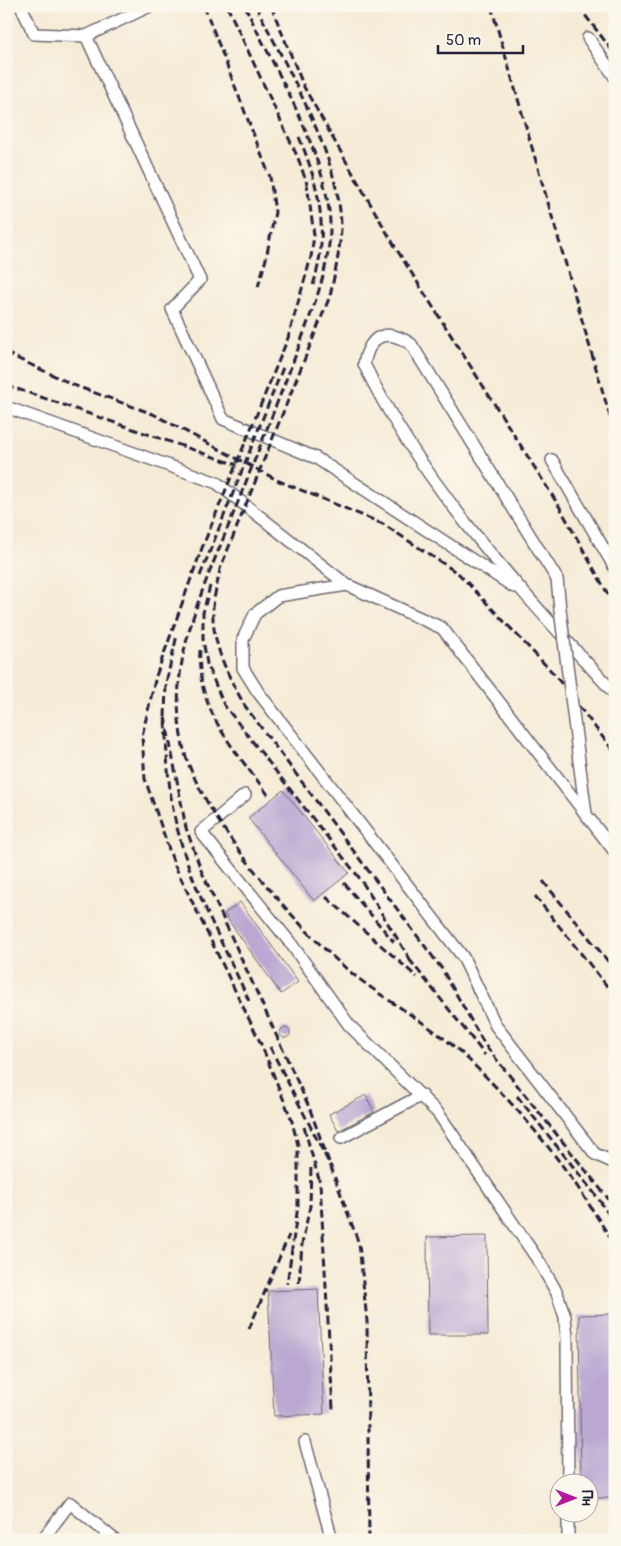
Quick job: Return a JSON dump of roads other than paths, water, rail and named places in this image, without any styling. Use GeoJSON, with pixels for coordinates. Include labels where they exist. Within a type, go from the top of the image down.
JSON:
{"type":"FeatureCollection","features":[{"type":"Feature","properties":{"kind":"lane"},"geometry":{"type":"LineString","coordinates":[[21,6],[34,34],[86,36],[150,6]]}},
{"type":"Feature","properties":{"kind":"lane"},"geometry":{"type":"LineString","coordinates":[[86,36],[200,280],[172,309],[223,419],[316,458],[523,593]]}},
{"type":"Feature","properties":{"kind":"lane"},"geometry":{"type":"LineString","coordinates":[[588,38],[615,77]]}},
{"type":"Feature","properties":{"kind":"lane"},"geometry":{"type":"LineString","coordinates":[[586,815],[578,753],[560,609],[556,579],[411,344],[397,335],[380,336],[367,348],[364,364],[371,380],[428,474],[523,593],[615,694]]}},
{"type":"Feature","properties":{"kind":"lane"},"geometry":{"type":"LineString","coordinates":[[6,408],[218,483],[347,585],[442,628],[615,852]]}},
{"type":"Feature","properties":{"kind":"lane"},"geometry":{"type":"LineString","coordinates":[[552,460],[615,568]]}},
{"type":"Feature","properties":{"kind":"lane"},"geometry":{"type":"LineString","coordinates":[[347,585],[278,596],[255,614],[243,639],[243,668],[258,692],[463,958],[496,1026],[596,1154],[615,1163]]}},
{"type":"Feature","properties":{"kind":"lane"},"geometry":{"type":"LineString","coordinates":[[245,795],[201,832],[292,945],[349,1025],[422,1095],[438,1114],[530,1248],[557,1293],[565,1317],[567,1338],[568,1474]]}},
{"type":"Feature","properties":{"kind":"lane"},"geometry":{"type":"LineString","coordinates":[[341,1138],[422,1095]]}},
{"type":"Feature","properties":{"kind":"lane"},"geometry":{"type":"LineString","coordinates":[[305,1442],[332,1540]]}},
{"type":"Feature","properties":{"kind":"lane"},"geometry":{"type":"LineString","coordinates":[[42,1540],[70,1503],[115,1540]]}},
{"type":"Feature","properties":{"kind":"lane"},"geometry":{"type":"LineString","coordinates":[[568,1524],[568,1540]]}},
{"type":"Feature","properties":{"kind":"railway"},"geometry":{"type":"LineString","coordinates":[[204,6],[270,177],[275,212],[266,259],[258,287]]}},
{"type":"Feature","properties":{"kind":"railway"},"geometry":{"type":"LineString","coordinates":[[227,6],[298,158],[307,184],[314,235],[311,257],[288,338],[202,548],[156,676],[142,736],[145,779],[174,864],[261,1044],[291,1118],[298,1145],[298,1206],[287,1284]]}},
{"type":"Feature","properties":{"kind":"railway"},"geometry":{"type":"LineString","coordinates":[[245,6],[297,112],[319,167],[326,195],[330,222],[330,239],[320,287],[298,349],[199,599],[190,628],[179,688],[179,719],[184,750],[194,777],[210,808],[255,871],[281,902],[307,931],[354,975],[429,1027],[457,1049],[484,1075],[522,1115],[556,1157],[615,1245]]}},
{"type":"Feature","properties":{"kind":"railway"},"geometry":{"type":"LineString","coordinates":[[256,6],[297,85],[322,144],[339,201],[341,228],[330,296],[220,569],[213,607],[213,620],[218,646],[227,671],[245,706],[442,969],[485,1045],[615,1207]]}},
{"type":"Feature","properties":{"kind":"railway"},"geometry":{"type":"LineString","coordinates":[[271,6],[304,87],[351,170],[397,250],[559,506],[615,607]]}},
{"type":"Feature","properties":{"kind":"railway"},"geometry":{"type":"LineString","coordinates":[[491,6],[615,434]]}},
{"type":"Feature","properties":{"kind":"railway"},"geometry":{"type":"LineString","coordinates":[[578,6],[615,54]]}},
{"type":"Feature","properties":{"kind":"railway"},"geometry":{"type":"LineString","coordinates":[[299,137],[312,174],[320,212],[321,250],[312,288]]}},
{"type":"Feature","properties":{"kind":"railway"},"geometry":{"type":"LineString","coordinates":[[6,353],[76,386],[153,414],[279,481],[383,524],[459,574],[554,674],[615,753]]}},
{"type":"Feature","properties":{"kind":"railway"},"geometry":{"type":"LineString","coordinates":[[200,576],[284,365]]}},
{"type":"Feature","properties":{"kind":"railway"},"geometry":{"type":"LineString","coordinates":[[6,385],[237,465]]}},
{"type":"Feature","properties":{"kind":"railway"},"geometry":{"type":"LineString","coordinates":[[210,586],[203,613],[203,639],[207,664],[224,705],[361,880],[413,964]]}},
{"type":"Feature","properties":{"kind":"railway"},"geometry":{"type":"LineString","coordinates":[[165,717],[166,683],[177,635]]}},
{"type":"Feature","properties":{"kind":"railway"},"geometry":{"type":"LineString","coordinates":[[200,650],[200,672],[204,692],[211,711],[231,746],[269,796]]}},
{"type":"Feature","properties":{"kind":"railway"},"geometry":{"type":"LineString","coordinates":[[249,1001],[201,899],[185,857],[175,821],[170,792],[165,717],[186,828],[201,870],[309,1107],[359,1244],[367,1321],[369,1540]]}},
{"type":"Feature","properties":{"kind":"railway"},"geometry":{"type":"LineString","coordinates":[[543,881],[615,970]]}},
{"type":"Feature","properties":{"kind":"railway"},"geometry":{"type":"LineString","coordinates":[[344,883],[394,942]]}},
{"type":"Feature","properties":{"kind":"railway"},"geometry":{"type":"LineString","coordinates":[[535,896],[615,996]]}},
{"type":"Feature","properties":{"kind":"railway"},"geometry":{"type":"LineString","coordinates":[[326,897],[417,977]]}},
{"type":"Feature","properties":{"kind":"railway"},"geometry":{"type":"LineString","coordinates":[[409,959],[485,1055]]}},
{"type":"Feature","properties":{"kind":"railway"},"geometry":{"type":"LineString","coordinates":[[270,1047],[332,1169]]}},
{"type":"Feature","properties":{"kind":"railway"},"geometry":{"type":"LineString","coordinates":[[517,1096],[598,1198],[615,1224]]}},
{"type":"Feature","properties":{"kind":"railway"},"geometry":{"type":"LineString","coordinates":[[304,1127],[320,1183],[333,1409]]}},
{"type":"Feature","properties":{"kind":"railway"},"geometry":{"type":"LineString","coordinates":[[299,1283],[302,1244],[310,1206],[311,1165]]}},
{"type":"Feature","properties":{"kind":"railway"},"geometry":{"type":"LineString","coordinates":[[249,1329],[289,1235]]}}]}
